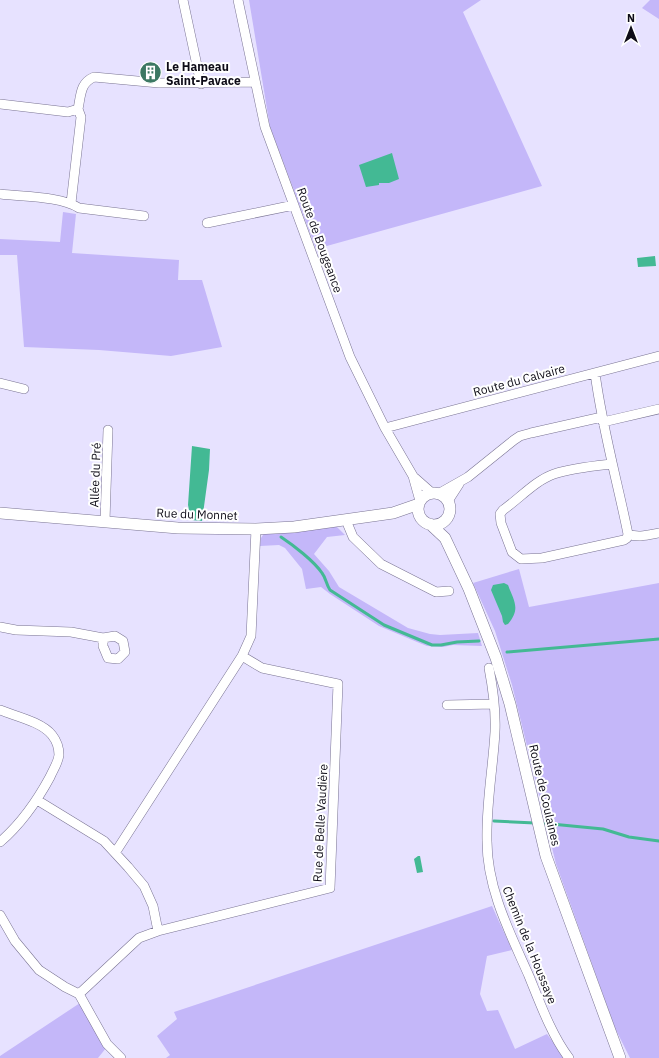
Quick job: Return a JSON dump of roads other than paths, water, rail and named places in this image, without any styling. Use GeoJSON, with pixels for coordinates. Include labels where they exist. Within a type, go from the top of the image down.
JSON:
{"type":"FeatureCollection","features":[{"type":"Feature","properties":{"kind":"street"},"geometry":{"type":"LineString","coordinates":[[183,0],[201,84]]}},
{"type":"Feature","properties":{"kind":"street","name":"Route de Bougeance"},"geometry":{"type":"LineString","coordinates":[[238,0],[265,127],[350,356],[385,428],[413,476],[420,502]]}},
{"type":"Feature","properties":{"kind":"street"},"geometry":{"type":"LineString","coordinates":[[71,203],[81,117],[78,108],[83,87],[88,80],[94,77],[159,84],[255,82]]}},
{"type":"Feature","properties":{"kind":"street"},"geometry":{"type":"LineString","coordinates":[[0,104],[68,112],[78,108]]}},
{"type":"Feature","properties":{"kind":"street"},"geometry":{"type":"LineString","coordinates":[[0,194],[60,201],[71,203],[79,208],[144,216]]}},
{"type":"Feature","properties":{"kind":"street"},"geometry":{"type":"LineString","coordinates":[[207,224],[294,205]]}},
{"type":"Feature","properties":{"kind":"street","name":"Route du Calvaire"},"geometry":{"type":"LineString","coordinates":[[385,428],[659,356]]}},
{"type":"Feature","properties":{"kind":"street"},"geometry":{"type":"LineString","coordinates":[[595,373],[598,400],[628,534],[627,538],[624,540],[542,558],[521,559],[512,552],[501,523],[500,514],[503,510],[532,487],[554,474],[587,467],[612,464]]}},
{"type":"Feature","properties":{"kind":"street"},"geometry":{"type":"LineString","coordinates":[[0,383],[24,389]]}},
{"type":"Feature","properties":{"kind":"street"},"geometry":{"type":"LineString","coordinates":[[461,482],[448,501],[449,511],[446,519],[440,523],[426,521],[419,514],[420,502],[425,496],[435,494],[461,482],[520,436],[659,409]]}},
{"type":"Feature","properties":{"kind":"street","name":"Allée du Pré"},"geometry":{"type":"LineString","coordinates":[[105,521],[108,430]]}},
{"type":"Feature","properties":{"kind":"street","name":"Route de Bougeance"},"geometry":{"type":"LineString","coordinates":[[413,476],[435,494]]}},
{"type":"Feature","properties":{"kind":"street"},"geometry":{"type":"LineString","coordinates":[[435,494],[444,497],[448,501]]}},
{"type":"Feature","properties":{"kind":"street","name":"Rue du Monnet"},"geometry":{"type":"LineString","coordinates":[[0,513],[178,528],[256,529],[294,527],[392,512],[420,502]]}},
{"type":"Feature","properties":{"kind":"street","name":"Rue du Monnet"},"geometry":{"type":"LineString","coordinates":[[392,512],[426,521]]}},
{"type":"Feature","properties":{"kind":"street"},"geometry":{"type":"LineString","coordinates":[[348,519],[348,525],[353,537],[381,564],[436,592],[449,591]]}},
{"type":"Feature","properties":{"kind":"street","name":"Route de Coulaines"},"geometry":{"type":"LineString","coordinates":[[445,538],[446,519]]}},
{"type":"Feature","properties":{"kind":"street","name":"Route de Coulaines"},"geometry":{"type":"LineString","coordinates":[[426,521],[445,538],[469,589],[496,658],[510,704],[546,856],[620,1058]]}},
{"type":"Feature","properties":{"kind":"street"},"geometry":{"type":"LineString","coordinates":[[115,853],[242,656],[251,636],[256,529]]}},
{"type":"Feature","properties":{"kind":"street"},"geometry":{"type":"LineString","coordinates":[[628,534],[640,536],[659,533]]}},
{"type":"Feature","properties":{"kind":"street"},"geometry":{"type":"LineString","coordinates":[[0,627],[16,630],[71,632],[103,638]]}},
{"type":"Feature","properties":{"kind":"street","name":"Rue de Belle Vaudière"},"geometry":{"type":"LineString","coordinates":[[79,994],[139,938],[158,931],[330,888],[338,684],[262,668],[242,656]]}},
{"type":"Feature","properties":{"kind":"street","name":"Chemin de la Houssaye"},"geometry":{"type":"LineString","coordinates":[[489,668],[494,693],[495,730],[487,842],[491,876],[499,905],[546,1016],[569,1058]]}},
{"type":"Feature","properties":{"kind":"street"},"geometry":{"type":"LineString","coordinates":[[447,704],[494,704]]}},
{"type":"Feature","properties":{"kind":"street"},"geometry":{"type":"LineString","coordinates":[[0,710],[34,722],[51,734],[57,744],[59,754],[57,764],[37,800],[9,835],[0,842]]}},
{"type":"Feature","properties":{"kind":"street"},"geometry":{"type":"LineString","coordinates":[[37,800],[104,841],[144,886],[153,906],[158,931]]}},
{"type":"Feature","properties":{"kind":"street"},"geometry":{"type":"LineString","coordinates":[[0,915],[16,941],[39,970],[65,987],[79,994],[107,1044],[121,1058]]}},
{"type":"Feature","properties":{"kind":"waterway"},"geometry":{"type":"LineString","coordinates":[[281,537],[314,563],[323,575],[330,590],[384,625],[432,645],[479,641]]}},
{"type":"Feature","properties":{"kind":"waterway"},"geometry":{"type":"LineString","coordinates":[[507,652],[659,639]]}},
{"type":"Feature","properties":{"kind":"waterway"},"geometry":{"type":"LineString","coordinates":[[494,821],[535,823]]}},
{"type":"Feature","properties":{"kind":"waterway"},"geometry":{"type":"LineString","coordinates":[[541,823],[603,829],[629,837],[659,841]]}},
{"type":"Feature","properties":{"kind":"place","name":"Le Hameau Saint-Pavace"},"geometry":{"type":"Point","coordinates":[150,73]}}]}
